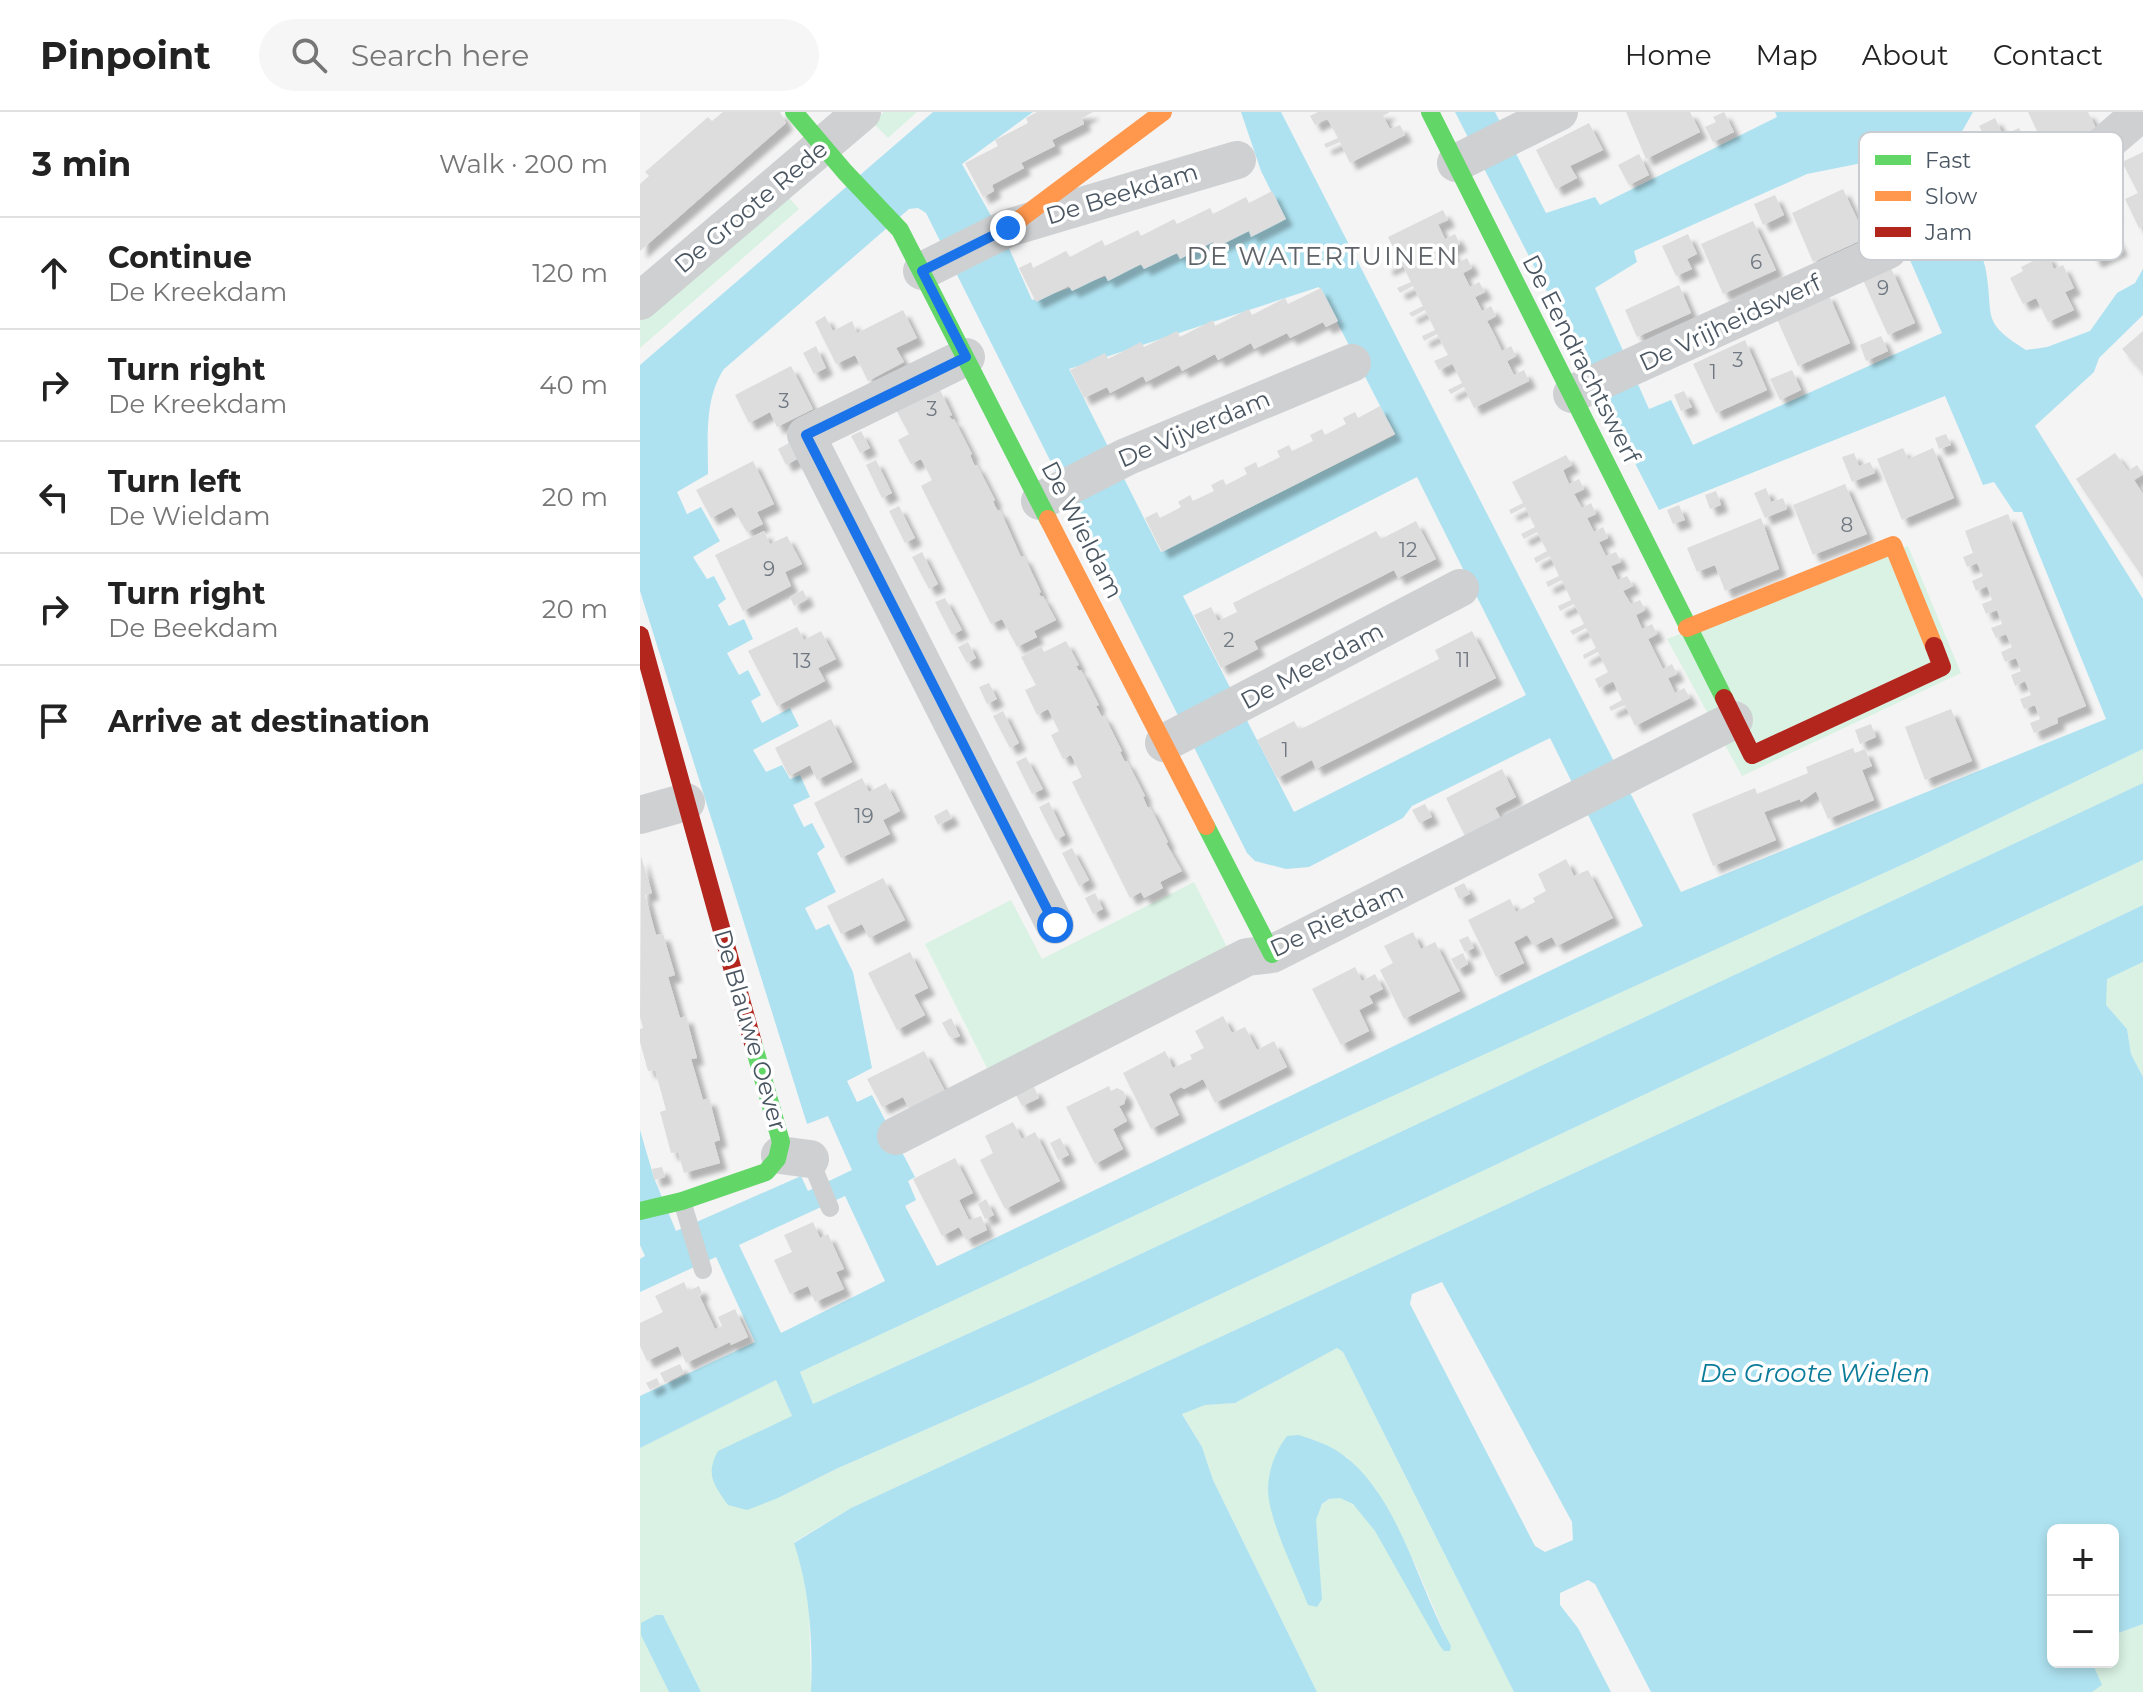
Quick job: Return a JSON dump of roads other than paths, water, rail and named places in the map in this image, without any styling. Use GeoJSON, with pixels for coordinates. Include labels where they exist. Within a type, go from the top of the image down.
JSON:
{"type":"FeatureCollection","features":[{"type":"Feature","properties":{"kind":"street","name":"De Wieldam"},"geometry":{"type":"LineString","coordinates":[[794,112],[930,268],[966,357],[1047,497],[1171,739],[1272,954]]}},
{"type":"Feature","properties":{"kind":"street","name":"De Groote Rede"},"geometry":{"type":"LineString","coordinates":[[640,301],[834,159],[862,112]]}},
{"type":"Feature","properties":{"kind":"street","name":"De Beekdam"},"geometry":{"type":"LineString","coordinates":[[930,268],[1008,228],[1163,112]]}},
{"type":"Feature","properties":{"kind":"street","name":"De Eendrachtswerf"},"geometry":{"type":"LineString","coordinates":[[1430,112],[1461,160],[1580,391],[1687,628],[1752,755],[1942,667],[1893,545],[1687,628]]}},
{"type":"Feature","properties":{"kind":"street"},"geometry":{"type":"LineString","coordinates":[[1461,160],[1559,112]]}},
{"type":"Feature","properties":{"kind":"street"},"geometry":{"type":"LineString","coordinates":[[2119,132],[2142,112]]}},
{"type":"Feature","properties":{"kind":"street","name":"De Beekdam"},"geometry":{"type":"LineString","coordinates":[[1008,228],[1237,160]]}},
{"type":"Feature","properties":{"kind":"street","name":"De Vrijheidswerf"},"geometry":{"type":"LineString","coordinates":[[1580,391],[1866,260]]}},
{"type":"Feature","properties":{"kind":"street"},"geometry":{"type":"LineString","coordinates":[[966,357],[806,435],[1055,925]]}},
{"type":"Feature","properties":{"kind":"street","name":"De Vijverdam"},"geometry":{"type":"LineString","coordinates":[[1047,497],[1126,457],[1352,363]]}},
{"type":"Feature","properties":{"kind":"street","name":"De Meerdam"},"geometry":{"type":"LineString","coordinates":[[1171,739],[1460,588]]}},
{"type":"Feature","properties":{"kind":"street","name":"De Blauwe Oever"},"geometry":{"type":"LineString","coordinates":[[640,635],[779,1129],[802,1163],[775,1165],[766,1172],[640,1211]]}},
{"type":"Feature","properties":{"kind":"street","name":"De Rietdam"},"geometry":{"type":"LineString","coordinates":[[896,1136],[1247,957],[1272,954],[1734,720]]}},
{"type":"Feature","properties":{"kind":"street"},"geometry":{"type":"LineString","coordinates":[[640,815],[686,802]]}},
{"type":"Feature","properties":{"kind":"lane"},"geometry":{"type":"LineString","coordinates":[[802,1163],[830,1208]]}},
{"type":"Feature","properties":{"kind":"lane"},"geometry":{"type":"LineString","coordinates":[[677,1202],[689,1221],[703,1270]]}},
{"type":"Feature","properties":{"kind":"water"},"geometry":{"type":"Polygon","coordinates":[[[933,112],[1033,112],[962,164],[1008,246],[1032,300],[1285,219],[1261,171],[1241,112],[1281,112],[1681,892],[2106,719],[2022,512],[2014,512],[1994,482],[1983,485],[1945,396],[1659,510],[1455,112],[1495,112],[1546,213],[1595,197],[1600,205],[1777,117],[1775,112],[1973,112],[1962,132],[1859,132],[1859,164],[1807,174],[1634,251],[1637,262],[1595,288],[1649,409],[1671,400],[1693,445],[1942,333],[1910,260],[1983,260],[1995,325],[2026,350],[2047,347],[2090,331],[2117,293],[2135,283],[2143,269],[2143,315],[2099,358],[2094,372],[2035,426],[2143,599],[2143,749],[1917,858],[1331,1124],[800,1372],[813,1404],[1049,1297],[2143,783],[2143,860],[1034,1382],[747,1510],[728,1505],[713,1480],[712,1467],[718,1451],[792,1416],[776,1380],[640,1448],[640,1396],[755,1342],[716,1257],[640,1292],[640,1259],[645,1256],[640,1245],[640,1130],[654,1178],[676,1231],[801,1176],[808,1191],[852,1170],[828,1116],[807,1124],[640,591],[640,365],[933,112]],[[918,208],[909,209],[724,369],[710,406],[708,474],[677,492],[687,514],[701,507],[720,541],[693,557],[707,579],[714,576],[726,599],[718,605],[729,626],[744,619],[753,639],[727,653],[739,675],[748,670],[761,695],[751,701],[762,723],[790,708],[799,726],[753,750],[766,772],[782,765],[790,779],[800,775],[810,797],[793,805],[804,827],[812,823],[825,847],[817,853],[836,892],[805,908],[816,930],[829,924],[853,972],[872,1068],[847,1081],[857,1102],[872,1095],[915,1177],[908,1181],[916,1200],[905,1206],[937,1266],[1643,926],[1550,738],[1412,806],[1403,818],[1309,867],[1286,869],[1255,861],[1247,853],[926,213],[918,208]],[[1319,287],[1069,369],[1161,552],[1395,435],[1319,287]],[[1417,477],[1183,596],[1294,812],[1526,695],[1417,477]],[[845,1196],[739,1245],[781,1333],[885,1281],[845,1196]]]}},
{"type":"Feature","properties":{"kind":"water","name":"De Groote Wielen"},"geometry":{"type":"Polygon","coordinates":[[[2143,905],[2143,962],[2107,979],[2106,1005],[2127,1029],[2131,1054],[2143,1077],[2143,1624],[2119,1633],[2119,1524],[2047,1524],[2047,1668],[2095,1668],[2102,1685],[2092,1692],[1651,1692],[1595,1584],[1588,1580],[1560,1593],[1560,1605],[1578,1628],[1611,1692],[1514,1692],[1343,1352],[1337,1348],[1235,1403],[1205,1405],[1182,1414],[1202,1447],[1213,1480],[1317,1692],[811,1692],[809,1616],[804,1579],[794,1543],[851,1508],[1812,1063],[2143,905]],[[1442,1282],[1412,1294],[1410,1304],[1535,1546],[1545,1552],[1573,1540],[1572,1522],[1442,1282]]]}},
{"type":"Feature","properties":{"kind":"water"},"geometry":{"type":"Polygon","coordinates":[[[1299,1435],[1343,1455],[1379,1494],[1406,1544],[1451,1646],[1450,1651],[1444,1651],[1440,1646],[1375,1531],[1353,1504],[1340,1498],[1329,1499],[1322,1504],[1316,1520],[1322,1599],[1317,1607],[1308,1605],[1276,1525],[1268,1492],[1278,1450],[1287,1436],[1299,1435]]]}},
{"type":"Feature","properties":{"kind":"water"},"geometry":{"type":"Polygon","coordinates":[[[663,1615],[701,1692],[669,1692],[641,1635],[641,1623],[663,1615]]]}},
{"type":"Feature","properties":{"kind":"district","name":"DE WATERTUINEN"},"geometry":{"type":"Point","coordinates":[1323,256]}}]}
